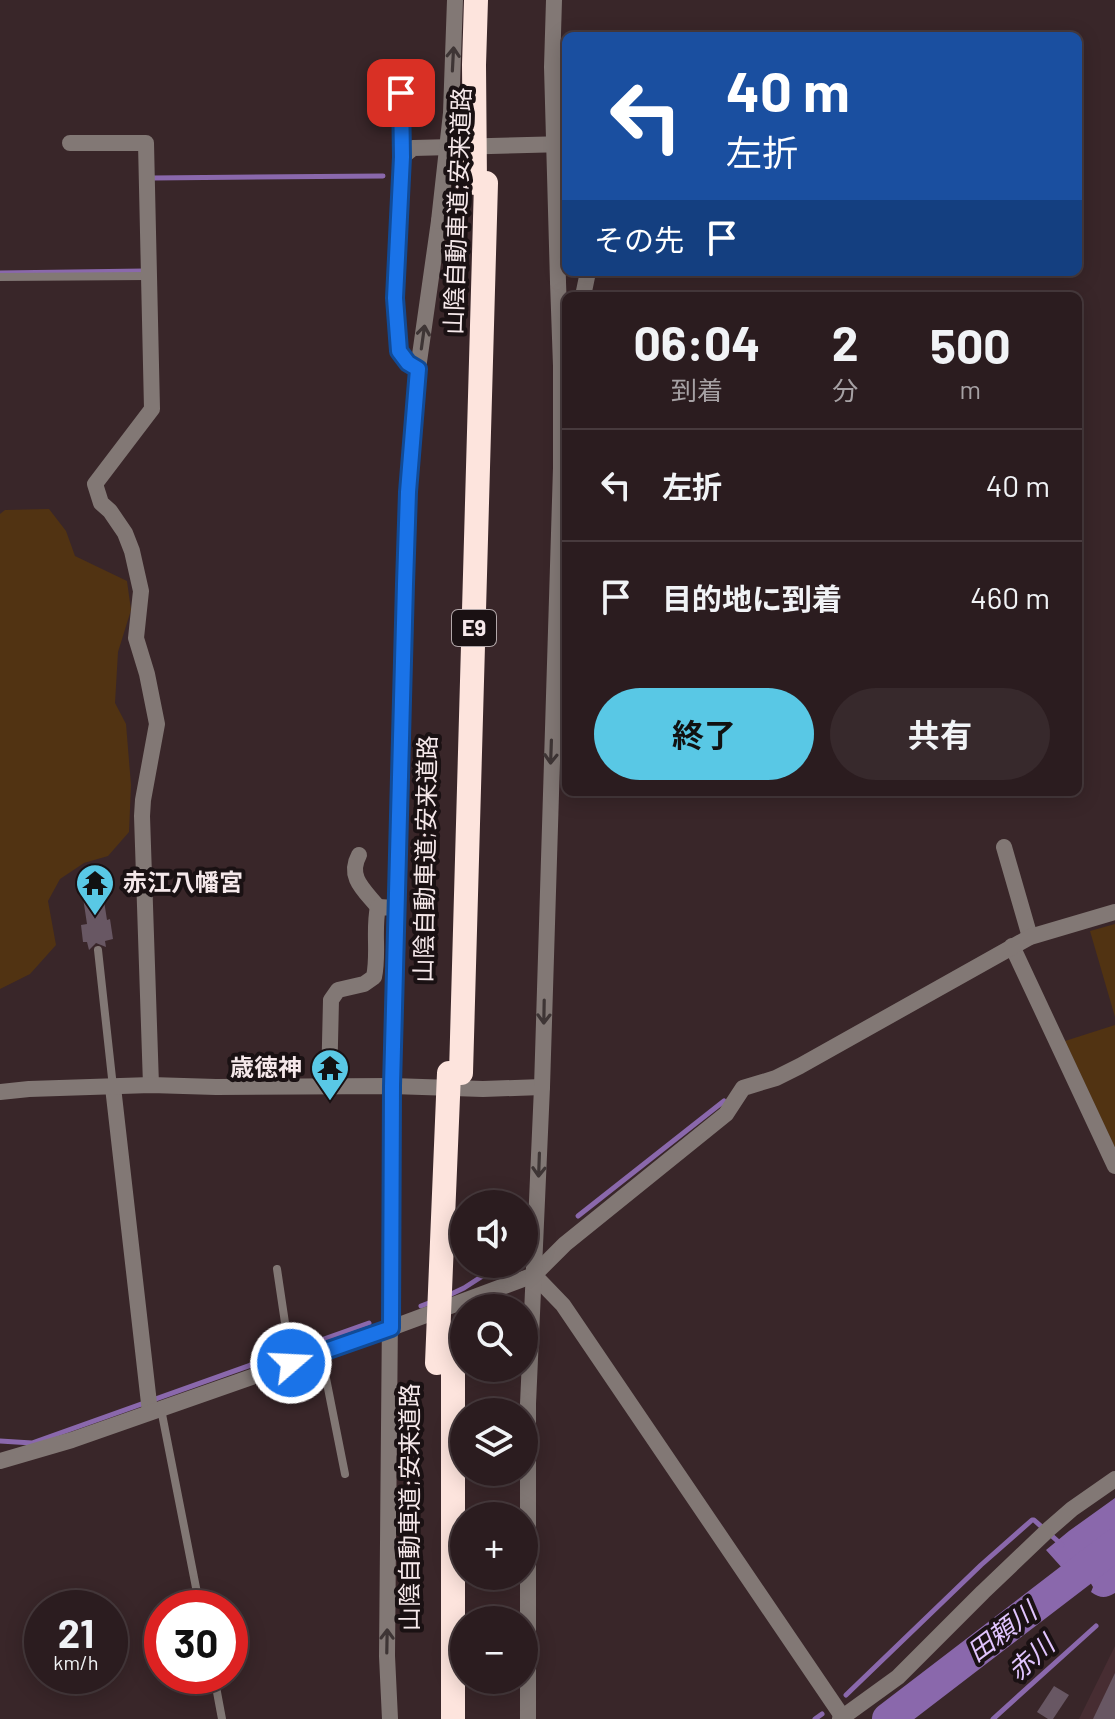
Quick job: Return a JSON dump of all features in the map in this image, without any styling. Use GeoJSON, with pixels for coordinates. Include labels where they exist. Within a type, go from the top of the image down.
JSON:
{"type":"FeatureCollection","features":[{"type":"Feature","properties":{"kind":"highway","name":"山陰自動車道;安来道路"},"geometry":{"type":"LineString","coordinates":[[476,0],[474,65],[480,183]]}},
{"type":"Feature","properties":{"kind":"highway","name":"山陰自動車道;安来道路"},"geometry":{"type":"LineString","coordinates":[[440,1719],[445,1361],[455,1073],[459,620],[491,0]]}},
{"type":"Feature","properties":{"kind":"highway","name":"山陰自動車道;安来道路"},"geometry":{"type":"LineString","coordinates":[[445,1361],[453,1719]]}},
{"type":"Feature","properties":{"kind":"street"},"geometry":{"type":"LineString","coordinates":[[390,1719],[387,1656],[392,1086],[408,492],[418,369],[451,113],[455,0]]}},
{"type":"Feature","properties":{"kind":"street"},"geometry":{"type":"LineString","coordinates":[[554,0],[552,67],[562,349]]}},
{"type":"Feature","properties":{"kind":"street"},"geometry":{"type":"LineString","coordinates":[[401,93],[402,157],[395,298],[399,351],[408,363],[418,369]]}},
{"type":"Feature","properties":{"kind":"street"},"geometry":{"type":"LineString","coordinates":[[70,143],[146,143],[152,409],[95,484],[101,503],[125,533],[132,551],[141,591],[136,638],[157,724],[142,816],[151,1085]]}},
{"type":"Feature","properties":{"kind":"street"},"geometry":{"type":"LineString","coordinates":[[402,157],[413,148],[562,144]]}},
{"type":"Feature","properties":{"kind":"street"},"geometry":{"type":"LineString","coordinates":[[538,1190],[562,405]]}},
{"type":"Feature","properties":{"kind":"street"},"geometry":{"type":"LineString","coordinates":[[1004,847],[1030,937]]}},
{"type":"Feature","properties":{"kind":"street"},"geometry":{"type":"LineString","coordinates":[[359,855],[355,863],[355,876],[360,886],[378,907],[396,908]]}},
{"type":"Feature","properties":{"kind":"street"},"geometry":{"type":"LineString","coordinates":[[329,1086],[331,1000],[338,990],[364,984],[374,977],[378,907]]}},
{"type":"Feature","properties":{"kind":"street"},"geometry":{"type":"LineString","coordinates":[[538,1271],[565,1244],[726,1114],[743,1088],[776,1078],[800,1066],[1030,937],[1115,912]]}},
{"type":"Feature","properties":{"kind":"street"},"geometry":{"type":"LineString","coordinates":[[1012,946],[1115,1166]]}},
{"type":"Feature","properties":{"kind":"street"},"geometry":{"type":"LineString","coordinates":[[0,1092],[151,1085],[542,1087]]}},
{"type":"Feature","properties":{"kind":"street"},"geometry":{"type":"LineString","coordinates":[[113,1087],[152,1406]]}},
{"type":"Feature","properties":{"kind":"street"},"geometry":{"type":"LineString","coordinates":[[0,1461],[72,1440],[152,1406],[290,1356],[321,1352],[526,1278]]}},
{"type":"Feature","properties":{"kind":"street"},"geometry":{"type":"LineString","coordinates":[[528,1719],[528,1404],[534,1278]]}},
{"type":"Feature","properties":{"kind":"street"},"geometry":{"type":"LineString","coordinates":[[537,1278],[563,1305],[842,1718],[898,1677],[1049,1529],[1115,1479]]}},
{"type":"Feature","properties":{"kind":"lane"},"geometry":{"type":"LineString","coordinates":[[0,277],[149,276]]}},
{"type":"Feature","properties":{"kind":"lane"},"geometry":{"type":"LineString","coordinates":[[98,950],[113,1087]]}},
{"type":"Feature","properties":{"kind":"lane"},"geometry":{"type":"LineString","coordinates":[[277,1269],[290,1356]]}},
{"type":"Feature","properties":{"kind":"lane"},"geometry":{"type":"LineString","coordinates":[[321,1352],[345,1474]]}},
{"type":"Feature","properties":{"kind":"lane"},"geometry":{"type":"LineString","coordinates":[[152,1406],[196,1590]]}},
{"type":"Feature","properties":{"kind":"lane"},"geometry":{"type":"LineString","coordinates":[[217,1694],[222,1719]]}},
{"type":"Feature","properties":{"kind":"shaded area"},"geometry":{"type":"Polygon","coordinates":[[[49,509],[66,531],[75,556],[127,581],[131,610],[118,652],[115,703],[126,724],[131,785],[129,832],[108,856],[84,863],[60,879],[48,901],[56,945],[30,974],[0,989],[0,514],[5,510],[49,509]]]}},
{"type":"Feature","properties":{"kind":"shaded area"},"geometry":{"type":"Polygon","coordinates":[[[1115,924],[1115,1017],[1090,931],[1115,924]]]}},
{"type":"Feature","properties":{"kind":"shaded area"},"geometry":{"type":"Polygon","coordinates":[[[1115,1025],[1115,1148],[1065,1041],[1115,1025]]]}},
{"type":"Feature","properties":{"kind":"shaded area"},"geometry":{"type":"Polygon","coordinates":[[[1115,1498],[1115,1593],[1103,1597],[1091,1592],[1093,1587],[1090,1582],[1081,1589],[1046,1550],[1115,1498]]]}},
{"type":"Feature","properties":{"kind":"shaded area"},"geometry":{"type":"Polygon","coordinates":[[[1115,1646],[1115,1719],[1079,1719],[1115,1646]]]}},
{"type":"Feature","properties":{"kind":"building","name":"赤江八幡宮"},"geometry":{"type":"Polygon","coordinates":[[[102,888],[113,939],[105,941],[106,947],[96,943],[89,950],[87,942],[83,942],[81,925],[87,924],[82,891],[102,888]]]}},
{"type":"Feature","properties":{"kind":"building"},"geometry":{"type":"Polygon","coordinates":[[[1115,1673],[1115,1719],[1093,1719],[1115,1673]]]}},
{"type":"Feature","properties":{"kind":"building"},"geometry":{"type":"Polygon","coordinates":[[[1054,1686],[1069,1695],[1053,1719],[1048,1719],[1037,1712],[1054,1686]]]}},
{"type":"Feature","properties":{"kind":"waterway"},"geometry":{"type":"LineString","coordinates":[[152,178],[383,176]]}},
{"type":"Feature","properties":{"kind":"waterway"},"geometry":{"type":"LineString","coordinates":[[0,273],[144,271]]}},
{"type":"Feature","properties":{"kind":"waterway"},"geometry":{"type":"LineString","coordinates":[[578,1216],[724,1101]]}},
{"type":"Feature","properties":{"kind":"waterway"},"geometry":{"type":"LineString","coordinates":[[447,1296],[479,1278]]}},
{"type":"Feature","properties":{"kind":"waterway"},"geometry":{"type":"LineString","coordinates":[[421,1306],[434,1301]]}},
{"type":"Feature","properties":{"kind":"waterway"},"geometry":{"type":"LineString","coordinates":[[0,1441],[32,1443],[369,1323]]}},
{"type":"Feature","properties":{"kind":"waterway"},"geometry":{"type":"LineString","coordinates":[[846,1695],[1032,1520],[1062,1545]]}},
{"type":"Feature","properties":{"kind":"waterway","name":"田頼川"},"geometry":{"type":"LineString","coordinates":[[888,1719],[1115,1545]]}},
{"type":"Feature","properties":{"kind":"waterway","name":"赤川"},"geometry":{"type":"LineString","coordinates":[[993,1719],[1096,1626]]}},
{"type":"Feature","properties":{"kind":"waterway"},"geometry":{"type":"LineString","coordinates":[[815,1719],[822,1714]]}},
{"type":"Feature","properties":{"kind":"place","name":"赤江八幡宮"},"geometry":{"type":"Point","coordinates":[95,917]}},
{"type":"Feature","properties":{"kind":"place","name":"歳徳神"},"geometry":{"type":"Point","coordinates":[330,1102]}},
{"type":"Feature","properties":{"kind":"route"},"geometry":{"type":"LineString","coordinates":[[291,1363],[391,1328],[392,1086],[405,584],[408,492],[418,369],[408,363],[399,351],[395,298],[402,157],[401,93]]}}]}
